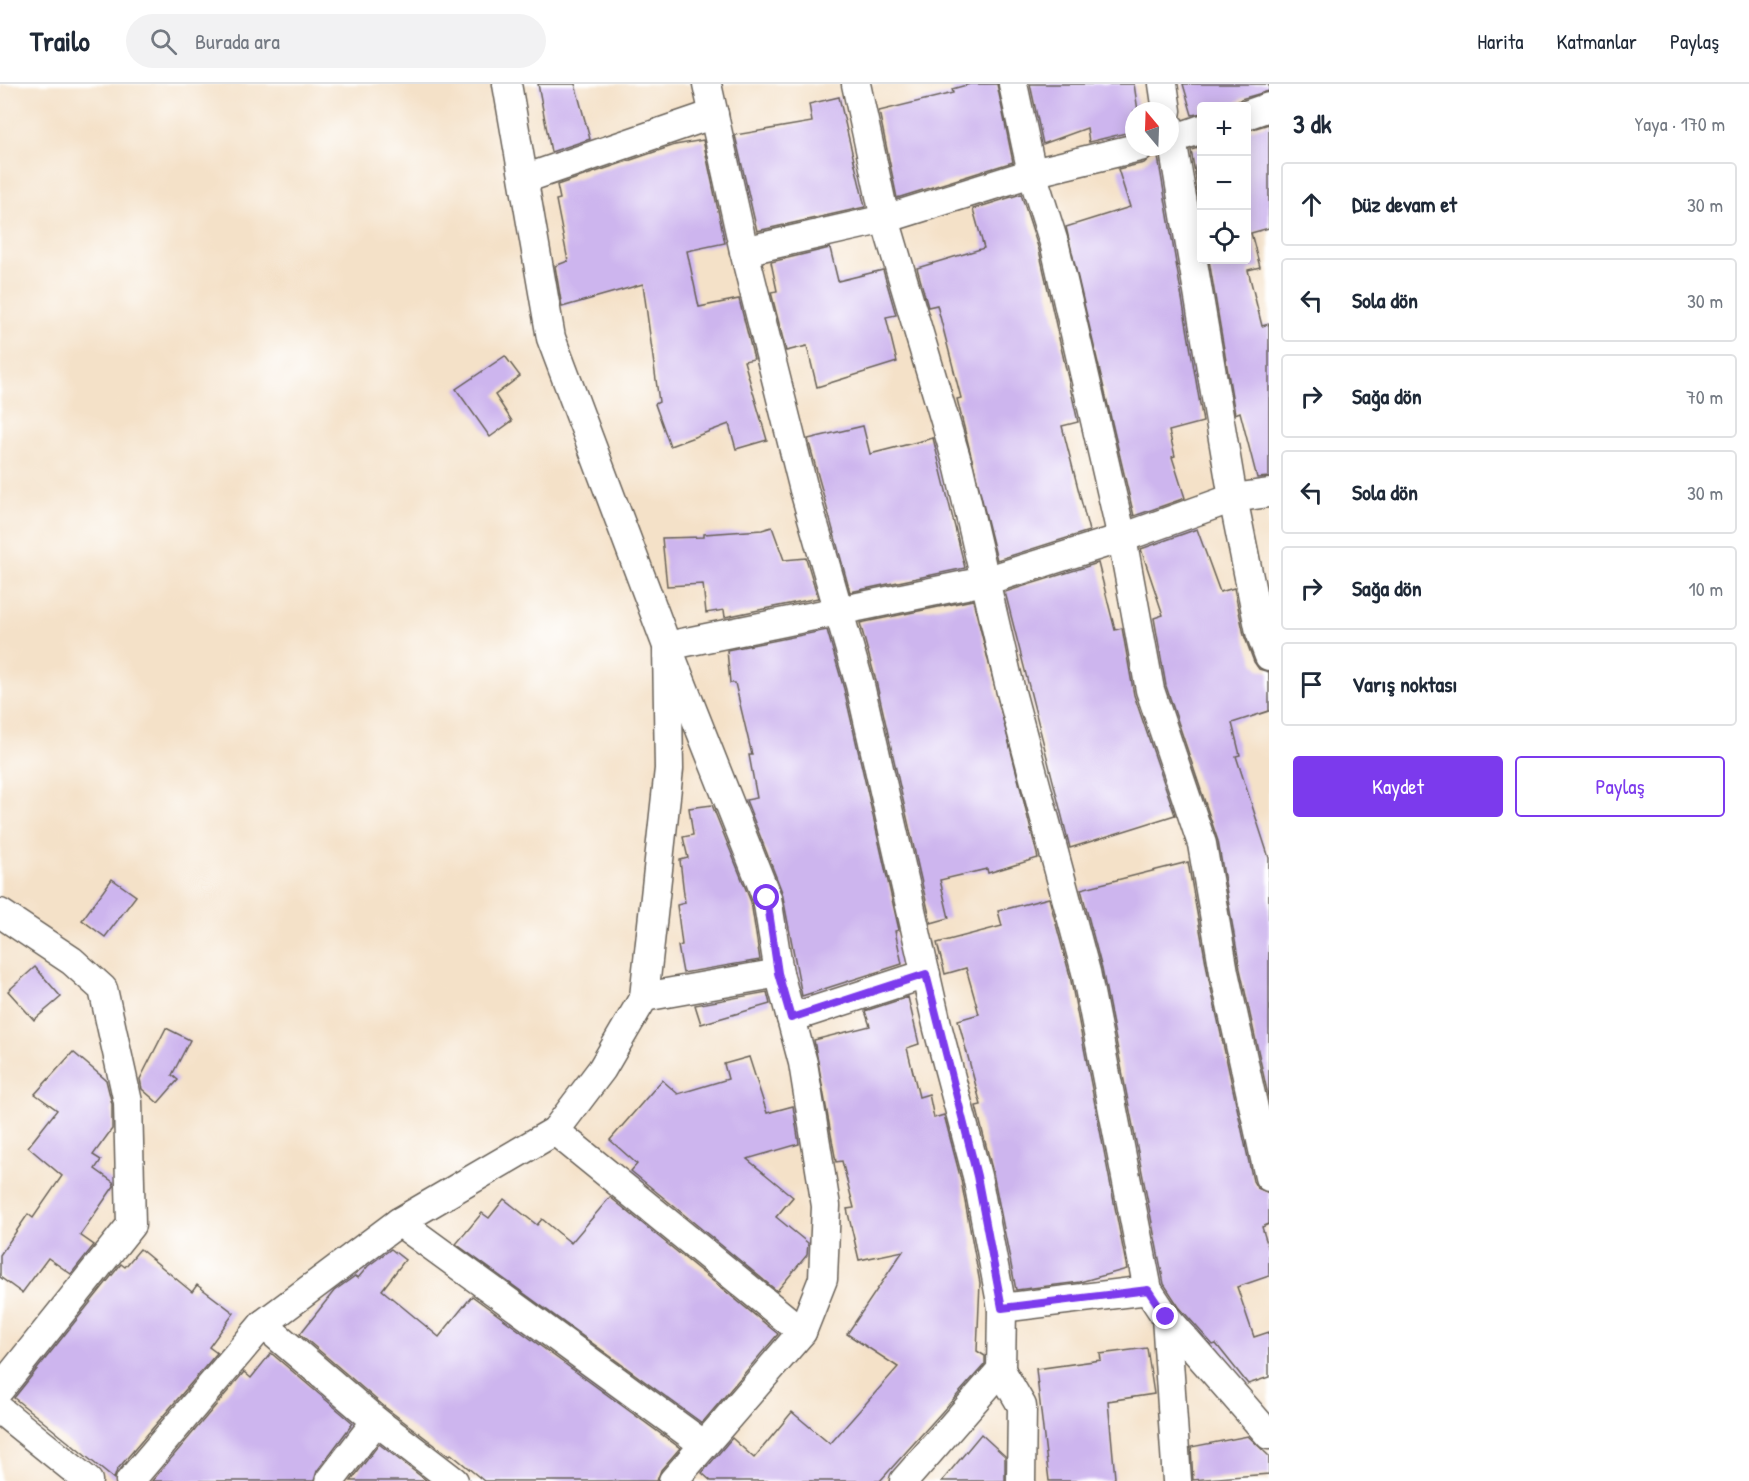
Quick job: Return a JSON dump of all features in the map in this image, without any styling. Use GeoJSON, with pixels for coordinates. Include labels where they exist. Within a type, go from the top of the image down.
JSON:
{"type":"FeatureCollection","features":[{"type":"Feature","properties":{"kind":"street"},"geometry":{"type":"LineString","coordinates":[[507,84],[551,338],[667,646],[767,898],[778,973],[802,1063],[826,1206],[823,1279],[802,1332],[703,1444],[685,1477]]}},
{"type":"Feature","properties":{"kind":"street"},"geometry":{"type":"LineString","coordinates":[[707,84],[744,251],[837,612],[860,685],[926,974],[977,1176],[1002,1308],[1001,1370],[1022,1406],[1021,1481]]}},
{"type":"Feature","properties":{"kind":"street"},"geometry":{"type":"LineString","coordinates":[[856,84],[885,219],[959,468],[1011,692],[1086,972],[1148,1290],[1166,1317],[1269,1435]]}},
{"type":"Feature","properties":{"kind":"street"},"geometry":{"type":"LineString","coordinates":[[1013,84],[1032,173],[1055,246],[1122,538],[1150,690],[1202,844],[1224,972],[1269,1177]]}},
{"type":"Feature","properties":{"kind":"street"},"geometry":{"type":"LineString","coordinates":[[1163,84],[1166,102]]}},
{"type":"Feature","properties":{"kind":"street"},"geometry":{"type":"LineString","coordinates":[[1251,113],[1269,107]]}},
{"type":"Feature","properties":{"kind":"street"},"geometry":{"type":"LineString","coordinates":[[524,179],[714,114]]}},
{"type":"Feature","properties":{"kind":"street"},"geometry":{"type":"LineString","coordinates":[[1179,133],[1197,130]]}},
{"type":"Feature","properties":{"kind":"street"},"geometry":{"type":"LineString","coordinates":[[744,251],[885,219],[1032,173],[1125,151]]}},
{"type":"Feature","properties":{"kind":"street"},"geometry":{"type":"LineString","coordinates":[[1175,156],[1233,498],[1260,632],[1269,656]]}},
{"type":"Feature","properties":{"kind":"street"},"geometry":{"type":"LineString","coordinates":[[667,646],[985,581],[1122,538],[1233,498],[1269,493]]}},
{"type":"Feature","properties":{"kind":"street"},"geometry":{"type":"LineString","coordinates":[[130,1481],[263,1324],[399,1222],[555,1131],[602,1069],[644,997],[669,770],[667,646]]}},
{"type":"Feature","properties":{"kind":"street"},"geometry":{"type":"LineString","coordinates":[[0,913],[72,961],[103,989],[128,1102],[131,1225],[0,1389]]}},
{"type":"Feature","properties":{"kind":"street"},"geometry":{"type":"LineString","coordinates":[[644,997],[778,973]]}},
{"type":"Feature","properties":{"kind":"street"},"geometry":{"type":"LineString","coordinates":[[791,1018],[926,974]]}},
{"type":"Feature","properties":{"kind":"street"},"geometry":{"type":"LineString","coordinates":[[555,1131],[802,1332]]}},
{"type":"Feature","properties":{"kind":"street"},"geometry":{"type":"LineString","coordinates":[[399,1222],[703,1444]]}},
{"type":"Feature","properties":{"kind":"street"},"geometry":{"type":"LineString","coordinates":[[1002,1308],[1148,1290]]}},
{"type":"Feature","properties":{"kind":"street"},"geometry":{"type":"LineString","coordinates":[[1166,1317],[1177,1481]]}},
{"type":"Feature","properties":{"kind":"street"},"geometry":{"type":"LineString","coordinates":[[263,1324],[376,1421],[454,1481]]}},
{"type":"Feature","properties":{"kind":"street"},"geometry":{"type":"LineString","coordinates":[[904,1481],[1001,1370]]}},
{"type":"Feature","properties":{"kind":"street"},"geometry":{"type":"LineString","coordinates":[[0,1410],[88,1481]]}},
{"type":"Feature","properties":{"kind":"street"},"geometry":{"type":"LineString","coordinates":[[330,1481],[376,1421]]}},
{"type":"Feature","properties":{"kind":"building"},"geometry":{"type":"Polygon","coordinates":[[[538,84],[575,84],[590,139],[551,152],[538,84]]]}},
{"type":"Feature","properties":{"kind":"building"},"geometry":{"type":"Polygon","coordinates":[[[970,84],[997,84],[1013,162],[897,198],[879,111],[953,93],[952,89],[970,84]]]}},
{"type":"Feature","properties":{"kind":"building"},"geometry":{"type":"Polygon","coordinates":[[[1030,84],[1134,84],[1137,102],[1125,102],[1125,133],[1089,142],[1087,128],[1043,144],[1030,84]]]}},
{"type":"Feature","properties":{"kind":"building"},"geometry":{"type":"Polygon","coordinates":[[[1183,84],[1269,84],[1269,91],[1237,102],[1197,102],[1197,114],[1192,115],[1183,84]]]}},
{"type":"Feature","properties":{"kind":"building"},"geometry":{"type":"Polygon","coordinates":[[[839,97],[865,207],[757,231],[735,135],[812,122],[809,104],[839,97]]]}},
{"type":"Feature","properties":{"kind":"building"},"geometry":{"type":"Polygon","coordinates":[[[1269,124],[1269,228],[1251,233],[1251,156],[1251,129],[1269,124]]]}},
{"type":"Feature","properties":{"kind":"building"},"geometry":{"type":"Polygon","coordinates":[[[703,140],[725,243],[687,251],[699,307],[739,299],[754,359],[744,361],[767,440],[736,449],[729,424],[670,446],[655,404],[659,402],[643,284],[562,307],[555,266],[568,261],[556,200],[560,199],[557,185],[675,145],[703,140]]]}},
{"type":"Feature","properties":{"kind":"building"},"geometry":{"type":"Polygon","coordinates":[[[1197,148],[1197,185],[1191,150],[1197,148]]]}},
{"type":"Feature","properties":{"kind":"building"},"geometry":{"type":"Polygon","coordinates":[[[1152,156],[1158,156],[1203,422],[1169,431],[1175,456],[1172,457],[1185,498],[1134,516],[1066,227],[1130,207],[1118,169],[1144,163],[1152,156]]]}},
{"type":"Feature","properties":{"kind":"building"},"geometry":{"type":"Polygon","coordinates":[[[1021,194],[1039,250],[1078,422],[1062,426],[1089,531],[997,560],[957,399],[961,398],[937,305],[928,307],[917,268],[984,248],[973,209],[1021,194]]]}},
{"type":"Feature","properties":{"kind":"building"},"geometry":{"type":"Polygon","coordinates":[[[1251,233],[1260,267],[1248,270],[1262,326],[1269,324],[1269,477],[1257,478],[1240,412],[1235,414],[1210,264],[1251,264],[1251,233]]]}},
{"type":"Feature","properties":{"kind":"building"},"geometry":{"type":"Polygon","coordinates":[[[830,248],[838,281],[883,270],[896,315],[886,317],[897,362],[817,387],[807,346],[786,351],[771,292],[777,291],[771,262],[830,248]]]}},
{"type":"Feature","properties":{"kind":"building"},"geometry":{"type":"Polygon","coordinates":[[[505,356],[520,376],[495,395],[512,421],[490,437],[456,389],[505,356]]]}},
{"type":"Feature","properties":{"kind":"building"},"geometry":{"type":"Polygon","coordinates":[[[863,426],[870,454],[933,438],[965,568],[850,592],[808,439],[863,426]]]}},
{"type":"Feature","properties":{"kind":"building"},"geometry":{"type":"Polygon","coordinates":[[[772,527],[784,560],[806,558],[818,598],[725,617],[724,610],[706,613],[703,584],[667,586],[662,538],[704,537],[704,534],[762,530],[772,527]]]}},
{"type":"Feature","properties":{"kind":"building"},"geometry":{"type":"Polygon","coordinates":[[[1197,529],[1220,592],[1234,588],[1244,635],[1254,662],[1259,669],[1269,672],[1269,711],[1232,723],[1240,755],[1236,756],[1269,858],[1269,1100],[1240,969],[1218,841],[1166,686],[1154,618],[1163,615],[1141,549],[1197,529]]]}},
{"type":"Feature","properties":{"kind":"building"},"geometry":{"type":"Polygon","coordinates":[[[1098,563],[1115,630],[1122,628],[1134,695],[1175,815],[1070,848],[1005,592],[1098,563]]]}},
{"type":"Feature","properties":{"kind":"building"},"geometry":{"type":"Polygon","coordinates":[[[973,600],[1038,858],[988,873],[987,869],[940,880],[949,918],[931,923],[876,681],[860,623],[973,600]]]}},
{"type":"Feature","properties":{"kind":"building"},"geometry":{"type":"Polygon","coordinates":[[[827,630],[844,689],[899,930],[895,931],[902,964],[802,996],[782,892],[746,800],[757,798],[749,755],[752,755],[735,683],[730,683],[727,650],[827,630]]]}},
{"type":"Feature","properties":{"kind":"building"},"geometry":{"type":"Polygon","coordinates":[[[712,805],[751,902],[760,960],[683,973],[678,946],[682,945],[677,905],[685,903],[680,860],[688,858],[683,837],[693,835],[689,808],[712,805]]]}},
{"type":"Feature","properties":{"kind":"building"},"geometry":{"type":"Polygon","coordinates":[[[1188,862],[1208,975],[1253,1181],[1257,1188],[1269,1193],[1269,1224],[1262,1227],[1269,1250],[1269,1276],[1237,1287],[1254,1337],[1269,1332],[1269,1377],[1248,1384],[1216,1344],[1213,1345],[1179,1307],[1164,1284],[1102,969],[1081,889],[1188,862]]]}},
{"type":"Feature","properties":{"kind":"building"},"geometry":{"type":"Polygon","coordinates":[[[112,879],[136,896],[105,937],[82,920],[112,879]]]}},
{"type":"Feature","properties":{"kind":"building"},"geometry":{"type":"Polygon","coordinates":[[[1049,898],[1070,976],[1127,1269],[1080,1282],[1016,1290],[993,1173],[976,1106],[981,1105],[958,1020],[979,1014],[966,968],[945,974],[937,943],[1002,926],[998,911],[1049,898]]]}},
{"type":"Feature","properties":{"kind":"building"},"geometry":{"type":"Polygon","coordinates":[[[35,967],[61,997],[34,1020],[8,991],[35,967]]]}},
{"type":"Feature","properties":{"kind":"building"},"geometry":{"type":"Polygon","coordinates":[[[767,992],[770,1004],[701,1024],[695,1005],[767,992]]]}},
{"type":"Feature","properties":{"kind":"building"},"geometry":{"type":"Polygon","coordinates":[[[908,997],[919,1044],[907,1048],[919,1097],[929,1094],[934,1118],[944,1115],[961,1180],[980,1283],[977,1351],[985,1356],[985,1364],[880,1481],[711,1481],[702,1473],[732,1438],[754,1458],[792,1412],[830,1444],[898,1367],[847,1334],[903,1251],[859,1260],[847,1209],[854,1208],[842,1161],[836,1162],[814,1040],[870,1026],[865,1011],[908,997]]]}},
{"type":"Feature","properties":{"kind":"building"},"geometry":{"type":"Polygon","coordinates":[[[166,1028],[190,1040],[172,1075],[178,1080],[158,1103],[142,1089],[140,1079],[166,1028]]]}},
{"type":"Feature","properties":{"kind":"building"},"geometry":{"type":"Polygon","coordinates":[[[73,1052],[106,1080],[112,1104],[112,1129],[93,1155],[101,1160],[95,1169],[113,1182],[114,1186],[80,1235],[94,1245],[71,1274],[48,1258],[22,1293],[0,1277],[0,1255],[28,1214],[33,1218],[62,1176],[28,1147],[57,1110],[35,1094],[73,1052]]]}},
{"type":"Feature","properties":{"kind":"building"},"geometry":{"type":"Polygon","coordinates":[[[749,1057],[767,1113],[793,1106],[799,1144],[747,1159],[793,1197],[776,1217],[808,1243],[807,1255],[777,1291],[631,1171],[637,1164],[610,1140],[662,1080],[678,1094],[728,1079],[724,1064],[749,1057]]]}},
{"type":"Feature","properties":{"kind":"building"},"geometry":{"type":"Polygon","coordinates":[[[610,1197],[778,1334],[702,1423],[456,1244],[482,1213],[489,1218],[504,1199],[537,1225],[542,1219],[571,1243],[610,1197]]]}},
{"type":"Feature","properties":{"kind":"building"},"geometry":{"type":"Polygon","coordinates":[[[140,1249],[192,1292],[197,1285],[234,1313],[209,1347],[217,1353],[117,1470],[114,1479],[14,1398],[121,1264],[125,1267],[140,1249]]]}},
{"type":"Feature","properties":{"kind":"building"},"geometry":{"type":"Polygon","coordinates":[[[391,1249],[405,1260],[382,1290],[439,1337],[472,1296],[680,1448],[661,1470],[657,1481],[484,1481],[451,1454],[449,1456],[386,1408],[300,1334],[334,1291],[355,1276],[358,1278],[368,1266],[391,1249]]]}},
{"type":"Feature","properties":{"kind":"building"},"geometry":{"type":"Polygon","coordinates":[[[1147,1348],[1154,1394],[1108,1401],[1115,1478],[1111,1481],[1049,1481],[1036,1369],[1101,1360],[1100,1354],[1147,1348]]]}},
{"type":"Feature","properties":{"kind":"building"},"geometry":{"type":"Polygon","coordinates":[[[271,1353],[353,1423],[317,1471],[314,1481],[152,1481],[244,1372],[251,1378],[271,1353]]]}},
{"type":"Feature","properties":{"kind":"building"},"geometry":{"type":"Polygon","coordinates":[[[981,1434],[1005,1456],[1005,1481],[942,1481],[981,1434]]]}},
{"type":"Feature","properties":{"kind":"building"},"geometry":{"type":"Polygon","coordinates":[[[1248,1436],[1269,1456],[1269,1474],[1193,1480],[1191,1447],[1248,1436]]]}},
{"type":"Feature","properties":{"kind":"building"},"geometry":{"type":"Polygon","coordinates":[[[379,1444],[427,1481],[351,1481],[379,1444]]]}},
{"type":"Feature","properties":{"kind":"route"},"geometry":{"type":"LineString","coordinates":[[767,898],[778,973],[791,1018],[926,974],[938,1029],[977,1176],[1002,1308],[1148,1290],[1166,1317]]}}]}
